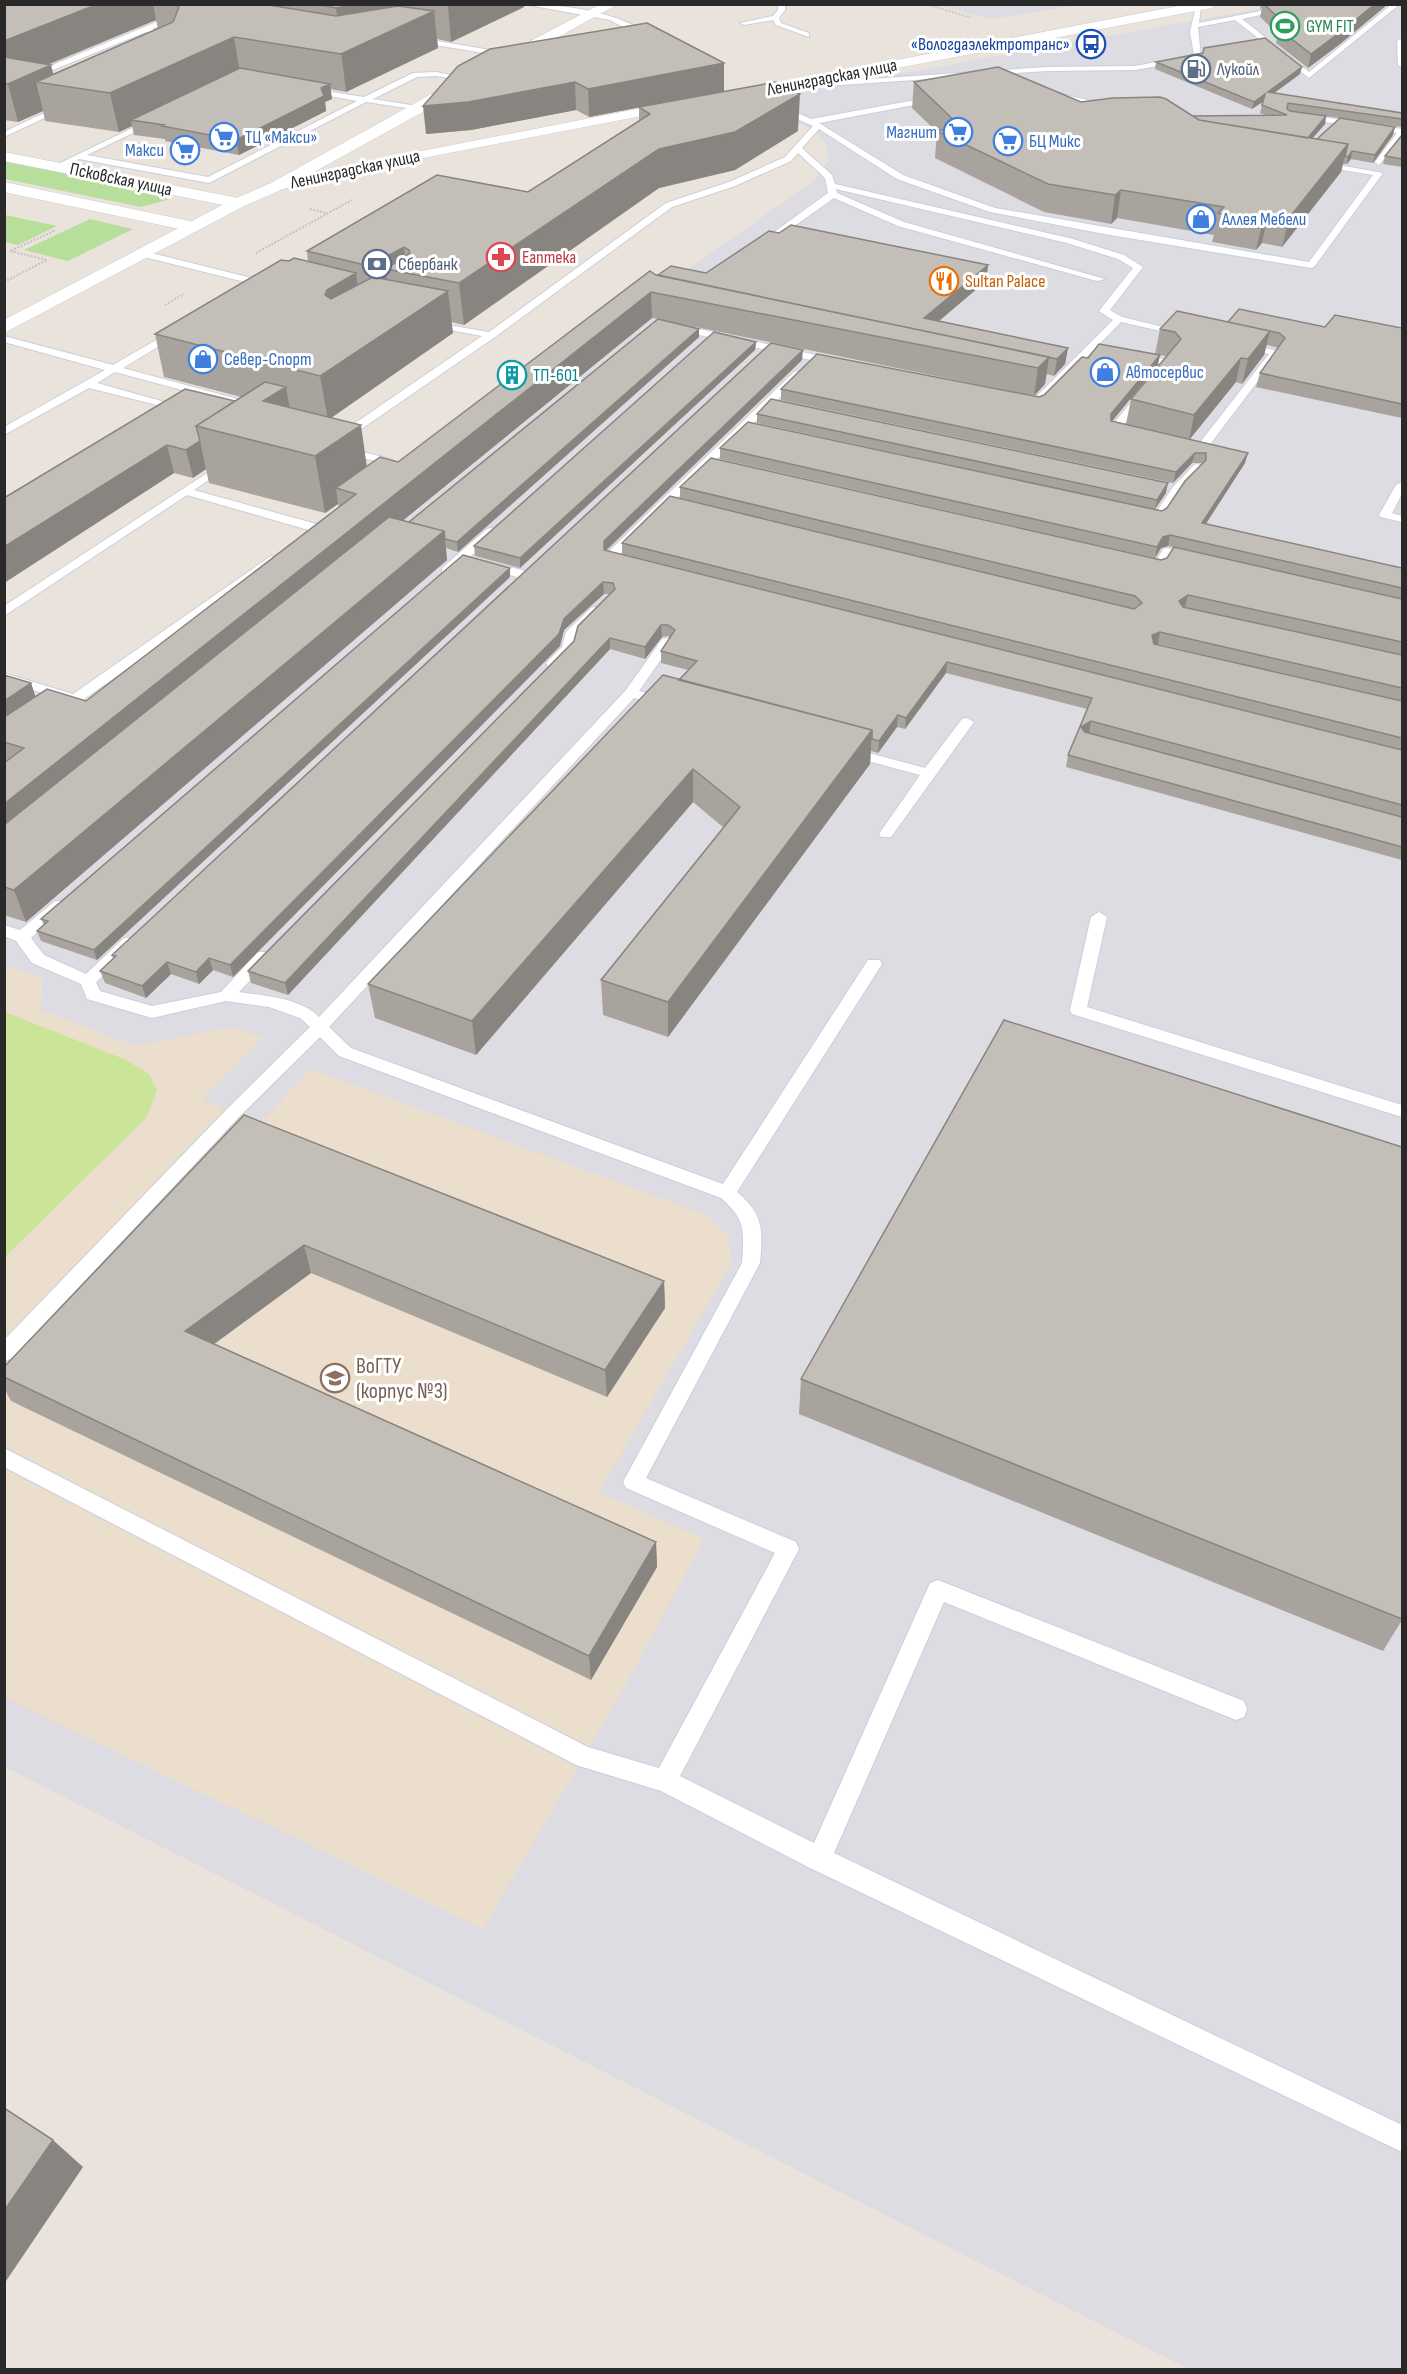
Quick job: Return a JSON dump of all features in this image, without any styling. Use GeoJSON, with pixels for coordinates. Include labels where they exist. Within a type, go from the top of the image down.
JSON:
{"type":"FeatureCollection","features":[{"type":"Feature","properties":{"kind":"main road","name":"Ленинградская улица"},"geometry":{"type":"LineString","coordinates":[[4,328],[238,204],[277,186],[469,79],[612,4]]}},
{"type":"Feature","properties":{"kind":"main road","name":"Ленинградская улица"},"geometry":{"type":"LineString","coordinates":[[723,97],[1204,6]]}},
{"type":"Feature","properties":{"kind":"main road","name":"Ленинградская улица"},"geometry":{"type":"LineString","coordinates":[[277,186],[339,170],[700,101]]}},
{"type":"Feature","properties":{"kind":"main road"},"geometry":{"type":"LineString","coordinates":[[393,122],[397,140],[417,147],[462,147]]}},
{"type":"Feature","properties":{"kind":"main road","name":"Псковская улица"},"geometry":{"type":"LineString","coordinates":[[4,156],[238,204]]}},
{"type":"Feature","properties":{"kind":"main road","name":"Псковская улица"},"geometry":{"type":"LineString","coordinates":[[4,187],[194,227]]}},
{"type":"Feature","properties":{"kind":"lane"},"geometry":{"type":"LineString","coordinates":[[4,89],[207,4]]}},
{"type":"Feature","properties":{"kind":"lane"},"geometry":{"type":"LineString","coordinates":[[526,4],[612,18],[661,44]]}},
{"type":"Feature","properties":{"kind":"lane"},"geometry":{"type":"LineString","coordinates":[[744,23],[775,18],[782,10],[781,4]]}},
{"type":"Feature","properties":{"kind":"lane"},"geometry":{"type":"LineString","coordinates":[[1195,26],[1309,4]]}},
{"type":"Feature","properties":{"kind":"lane"},"geometry":{"type":"LineString","coordinates":[[1236,18],[1309,76],[1397,4]]}},
{"type":"Feature","properties":{"kind":"lane"},"geometry":{"type":"LineString","coordinates":[[773,88],[1047,69],[1135,68],[1198,56],[1194,32],[1204,6]]}},
{"type":"Feature","properties":{"kind":"lane"},"geometry":{"type":"LineString","coordinates":[[775,18],[778,24],[806,35]]}},
{"type":"Feature","properties":{"kind":"lane"},"geometry":{"type":"LineString","coordinates":[[170,20],[182,22]]}},
{"type":"Feature","properties":{"kind":"lane"},"geometry":{"type":"LineString","coordinates":[[146,29],[181,46]]}},
{"type":"Feature","properties":{"kind":"lane"},"geometry":{"type":"LineString","coordinates":[[402,38],[513,56]]}},
{"type":"Feature","properties":{"kind":"lane"},"geometry":{"type":"LineString","coordinates":[[1402,41],[1402,65]]}},
{"type":"Feature","properties":{"kind":"lane"},"geometry":{"type":"LineString","coordinates":[[185,192],[416,75],[436,74],[469,79]]}},
{"type":"Feature","properties":{"kind":"lane"},"geometry":{"type":"LineString","coordinates":[[297,88],[417,108]]}},
{"type":"Feature","properties":{"kind":"lane"},"geometry":{"type":"LineString","coordinates":[[4,89],[15,91]]}},
{"type":"Feature","properties":{"kind":"lane"},"geometry":{"type":"LineString","coordinates":[[1044,92],[1121,111]]}},
{"type":"Feature","properties":{"kind":"lane"},"geometry":{"type":"LineString","coordinates":[[745,93],[765,101]]}},
{"type":"Feature","properties":{"kind":"lane"},"geometry":{"type":"LineString","coordinates":[[327,426],[350,432],[491,335],[669,205],[742,180],[788,159],[798,148],[813,123],[944,97]]}},
{"type":"Feature","properties":{"kind":"lane"},"geometry":{"type":"LineString","coordinates":[[4,135],[76,101],[56,98]]}},
{"type":"Feature","properties":{"kind":"lane"},"geometry":{"type":"LineString","coordinates":[[774,109],[786,111],[813,123],[900,177],[993,210],[1311,265],[1378,173],[1310,161]]}},
{"type":"Feature","properties":{"kind":"lane"},"geometry":{"type":"LineString","coordinates":[[1291,114],[1402,131],[1379,162]]}},
{"type":"Feature","properties":{"kind":"lane"},"geometry":{"type":"LineString","coordinates":[[58,166],[160,117]]}},
{"type":"Feature","properties":{"kind":"lane"},"geometry":{"type":"LineString","coordinates":[[1329,129],[1335,121]]}},
{"type":"Feature","properties":{"kind":"lane"},"geometry":{"type":"LineString","coordinates":[[798,148],[829,177],[833,190],[901,224],[1100,279]]}},
{"type":"Feature","properties":{"kind":"lane"},"geometry":{"type":"LineString","coordinates":[[78,156],[209,180]]}},
{"type":"Feature","properties":{"kind":"lane"},"geometry":{"type":"LineString","coordinates":[[746,257],[833,190],[1070,241],[1121,257],[1138,267],[1104,311],[1119,319],[1197,336]]}},
{"type":"Feature","properties":{"kind":"lane"},"geometry":{"type":"LineString","coordinates":[[143,254],[282,289]]}},
{"type":"Feature","properties":{"kind":"lane"},"geometry":{"type":"LineString","coordinates":[[253,289],[272,278]]}},
{"type":"Feature","properties":{"kind":"lane"},"geometry":{"type":"LineString","coordinates":[[1013,398],[1037,402],[1057,381],[1097,347],[1119,319]]}},
{"type":"Feature","properties":{"kind":"lane"},"geometry":{"type":"LineString","coordinates":[[422,322],[491,335]]}},
{"type":"Feature","properties":{"kind":"lane"},"geometry":{"type":"LineString","coordinates":[[4,432],[192,323]]}},
{"type":"Feature","properties":{"kind":"lane"},"geometry":{"type":"LineString","coordinates":[[668,325],[708,338],[763,351],[849,365]]}},
{"type":"Feature","properties":{"kind":"lane"},"geometry":{"type":"LineString","coordinates":[[4,339],[259,408]]}},
{"type":"Feature","properties":{"kind":"lane"},"geometry":{"type":"LineString","coordinates":[[1179,444],[1201,449],[1275,352],[1231,342]]}},
{"type":"Feature","properties":{"kind":"lane"},"geometry":{"type":"LineString","coordinates":[[1125,352],[1169,362],[1115,428],[1136,434]]}},
{"type":"Feature","properties":{"kind":"lane"},"geometry":{"type":"LineString","coordinates":[[622,560],[610,557],[674,502],[751,427],[814,358]]}},
{"type":"Feature","properties":{"kind":"lane"},"geometry":{"type":"LineString","coordinates":[[1046,379],[1057,381]]}},
{"type":"Feature","properties":{"kind":"lane"},"geometry":{"type":"LineString","coordinates":[[87,384],[192,411]]}},
{"type":"Feature","properties":{"kind":"lane"},"geometry":{"type":"LineString","coordinates":[[330,447],[387,461],[394,467],[393,473],[383,480]]}},
{"type":"Feature","properties":{"kind":"lane"},"geometry":{"type":"LineString","coordinates":[[4,612],[234,459]]}},
{"type":"Feature","properties":{"kind":"lane"},"geometry":{"type":"LineString","coordinates":[[1136,511],[1159,516],[1171,487],[1198,467]]}},
{"type":"Feature","properties":{"kind":"lane"},"geometry":{"type":"LineString","coordinates":[[1402,485],[1385,515],[1402,519]]}},
{"type":"Feature","properties":{"kind":"lane"},"geometry":{"type":"LineString","coordinates":[[185,491],[316,528]]}},
{"type":"Feature","properties":{"kind":"lane"},"geometry":{"type":"LineString","coordinates":[[435,581],[456,557],[505,519]]}},
{"type":"Feature","properties":{"kind":"lane"},"geometry":{"type":"LineString","coordinates":[[1125,557],[1159,565],[1167,552],[1201,560]]}},
{"type":"Feature","properties":{"kind":"lane"},"geometry":{"type":"LineString","coordinates":[[49,718],[278,555]]}},
{"type":"Feature","properties":{"kind":"lane"},"geometry":{"type":"LineString","coordinates":[[456,557],[525,575]]}},
{"type":"Feature","properties":{"kind":"lane"},"geometry":{"type":"LineString","coordinates":[[543,673],[568,648],[571,635],[608,599]]}},
{"type":"Feature","properties":{"kind":"lane"},"geometry":{"type":"LineString","coordinates":[[4,1353],[234,1112],[320,1027],[631,693],[667,642]]}},
{"type":"Feature","properties":{"kind":"lane"},"geometry":{"type":"LineString","coordinates":[[4,677],[75,699]]}},
{"type":"Feature","properties":{"kind":"lane"},"geometry":{"type":"LineString","coordinates":[[631,693],[677,706]]}},
{"type":"Feature","properties":{"kind":"lane"},"geometry":{"type":"LineString","coordinates":[[886,834],[967,722]]}},
{"type":"Feature","properties":{"kind":"lane"},"geometry":{"type":"LineString","coordinates":[[837,748],[928,773]]}},
{"type":"Feature","properties":{"kind":"lane"},"geometry":{"type":"LineString","coordinates":[[67,898],[13,934],[38,959],[88,981],[93,994],[152,1012],[226,996],[271,1002],[306,1014],[345,1053],[728,1193],[746,1210],[753,1236],[751,1263],[633,1482],[788,1549],[665,1781]]}},
{"type":"Feature","properties":{"kind":"lane"},"geometry":{"type":"LineString","coordinates":[[1099,917],[1078,1010],[1402,1112]]}},
{"type":"Feature","properties":{"kind":"lane"},"geometry":{"type":"LineString","coordinates":[[88,981],[140,933]]}},
{"type":"Feature","properties":{"kind":"lane"},"geometry":{"type":"LineString","coordinates":[[226,996],[276,945]]}},
{"type":"Feature","properties":{"kind":"lane"},"geometry":{"type":"LineString","coordinates":[[728,1193],[874,964]]}},
{"type":"Feature","properties":{"kind":"lane"},"geometry":{"type":"LineString","coordinates":[[4,1458],[584,1757],[665,1781],[819,1859],[1342,2108],[1402,2139]]}},
{"type":"Feature","properties":{"kind":"lane"},"geometry":{"type":"LineString","coordinates":[[819,1859],[938,1590],[1236,1709]]}},
{"type":"Feature","properties":{"kind":"path"},"geometry":{"type":"LineString","coordinates":[[158,308],[341,204],[358,198]]}},
{"type":"Feature","properties":{"kind":"path"},"geometry":{"type":"LineString","coordinates":[[4,282],[47,260],[10,251],[58,229]]}},
{"type":"Feature","properties":{"kind":"shaded area"},"geometry":{"type":"Polygon","coordinates":[[[935,5],[1078,5],[991,19],[935,5]]]}},
{"type":"Feature","properties":{"kind":"shaded area"},"geometry":{"type":"Polygon","coordinates":[[[1280,5],[1402,5],[1402,2369],[1188,2369],[5,1767],[5,788],[677,277],[812,182],[829,159],[826,145],[817,133],[759,99],[1280,5]]]}},
{"type":"Feature","properties":{"kind":"shaded area","name":"ВоГТУ (корпус №3)"},"geometry":{"type":"Polygon","coordinates":[[[4,965],[42,978],[41,1010],[136,1046],[231,1027],[263,1038],[202,1099],[234,1112],[261,1122],[311,1069],[706,1215],[728,1236],[731,1264],[599,1492],[704,1539],[624,1688],[483,1929],[5,1698],[4,965]]]}},
{"type":"Feature","properties":{"kind":"green space"},"geometry":{"type":"Polygon","coordinates":[[[4,159],[163,192],[168,196],[167,200],[141,207],[5,179],[4,159]]]}},
{"type":"Feature","properties":{"kind":"green space"},"geometry":{"type":"Polygon","coordinates":[[[5,215],[57,226],[18,245],[5,242],[5,215]]]}},
{"type":"Feature","properties":{"kind":"green space"},"geometry":{"type":"Polygon","coordinates":[[[90,219],[133,229],[68,261],[24,250],[90,219]]]}},
{"type":"Feature","properties":{"kind":"green space"},"geometry":{"type":"Polygon","coordinates":[[[5,1012],[124,1059],[149,1074],[157,1090],[147,1117],[5,1257],[5,1012]]]}},
{"type":"Feature","properties":{"kind":"building"},"geometry":{"type":"Polygon","coordinates":[[[4,4],[98,4],[4,41],[4,4]]]}},
{"type":"Feature","properties":{"kind":"building"},"geometry":{"type":"Polygon","coordinates":[[[174,4],[263,4],[336,16],[398,6],[434,11],[341,54],[234,37],[110,93],[36,82],[173,22],[179,7],[174,4]]]}},
{"type":"Feature","properties":{"kind":"building"},"geometry":{"type":"Polygon","coordinates":[[[315,4],[356,4],[336,8],[315,4]]]}},
{"type":"Feature","properties":{"kind":"building"},"geometry":{"type":"Polygon","coordinates":[[[1264,4],[1375,4],[1311,54],[1279,29],[1289,28],[1264,4]]]}},
{"type":"Feature","properties":{"kind":"building"},"geometry":{"type":"Polygon","coordinates":[[[647,23],[724,63],[588,89],[575,82],[468,102],[423,106],[458,66],[490,49],[647,23]]]}},
{"type":"Feature","properties":{"kind":"building"},"geometry":{"type":"Polygon","coordinates":[[[1265,38],[1302,67],[1268,92],[1402,113],[1402,119],[1288,103],[1287,109],[1290,111],[1326,116],[1308,138],[1199,120],[1193,116],[1287,115],[1262,105],[1265,94],[1254,102],[1156,62],[1203,53],[1204,48],[1265,38]]]}},
{"type":"Feature","properties":{"kind":"building"},"geometry":{"type":"Polygon","coordinates":[[[4,57],[51,65],[8,84],[4,83],[4,57]]]}},
{"type":"Feature","properties":{"kind":"building"},"geometry":{"type":"Polygon","coordinates":[[[998,67],[1081,102],[1113,98],[1160,97],[1199,120],[1348,144],[1289,218],[1268,214],[1263,221],[1218,213],[1224,207],[1121,190],[1115,195],[1048,184],[937,131],[960,126],[914,82],[998,67]]]}},
{"type":"Feature","properties":{"kind":"building"},"geometry":{"type":"Polygon","coordinates":[[[240,68],[330,84],[321,88],[324,96],[236,140],[131,120],[240,68]]]}},
{"type":"Feature","properties":{"kind":"building"},"geometry":{"type":"Polygon","coordinates":[[[776,82],[800,94],[735,132],[659,149],[459,283],[386,269],[410,253],[404,247],[369,266],[307,251],[437,175],[528,192],[650,114],[639,107],[776,82]]]}},
{"type":"Feature","properties":{"kind":"building"},"geometry":{"type":"Polygon","coordinates":[[[1340,118],[1395,127],[1375,155],[1352,151],[1348,157],[1345,156],[1348,144],[1317,139],[1340,118]]]}},
{"type":"Feature","properties":{"kind":"building"},"geometry":{"type":"Polygon","coordinates":[[[1402,135],[1402,159],[1385,156],[1402,135]]]}},
{"type":"Feature","properties":{"kind":"building"},"geometry":{"type":"Polygon","coordinates":[[[791,225],[988,265],[924,318],[1068,348],[1057,359],[658,275],[671,266],[706,273],[769,231],[779,233],[791,225]]]}},
{"type":"Feature","properties":{"kind":"building"},"geometry":{"type":"Polygon","coordinates":[[[294,258],[356,273],[327,290],[325,295],[331,299],[373,277],[448,291],[320,376],[155,334],[281,260],[289,261],[294,258]]]}},
{"type":"Feature","properties":{"kind":"building"},"geometry":{"type":"Polygon","coordinates":[[[650,271],[656,275],[1049,357],[1038,368],[651,292],[4,804],[4,763],[24,748],[4,742],[4,717],[47,689],[86,701],[356,494],[336,488],[380,457],[398,462],[650,271]]]}},
{"type":"Feature","properties":{"kind":"building"},"geometry":{"type":"Polygon","coordinates":[[[1239,309],[1325,327],[1335,315],[1402,328],[1402,404],[1260,373],[1285,338],[1279,333],[1228,322],[1239,309]]]}},
{"type":"Feature","properties":{"kind":"building"},"geometry":{"type":"Polygon","coordinates":[[[1177,311],[1270,331],[1248,359],[1241,358],[1194,415],[1131,399],[1181,339],[1175,332],[1160,329],[1177,311]]]}},
{"type":"Feature","properties":{"kind":"building"},"geometry":{"type":"Polygon","coordinates":[[[658,319],[699,329],[457,542],[445,539],[444,531],[409,522],[658,319]]]}},
{"type":"Feature","properties":{"kind":"building"},"geometry":{"type":"Polygon","coordinates":[[[714,332],[756,342],[520,558],[474,546],[714,332]]]}},
{"type":"Feature","properties":{"kind":"building"},"geometry":{"type":"Polygon","coordinates":[[[771,343],[803,350],[604,541],[604,550],[1402,750],[1402,805],[1091,721],[1081,727],[1085,732],[1402,817],[1402,847],[1068,755],[1092,698],[947,662],[906,718],[898,715],[879,741],[872,739],[872,730],[679,680],[697,661],[661,651],[675,630],[668,625],[661,625],[645,647],[610,638],[285,983],[248,971],[574,641],[578,626],[615,589],[613,583],[603,582],[564,619],[559,634],[230,965],[209,958],[196,972],[167,962],[142,986],[100,971],[116,956],[112,955],[771,343]]]}},
{"type":"Feature","properties":{"kind":"building"},"geometry":{"type":"Polygon","coordinates":[[[1099,344],[1160,355],[1111,414],[1111,421],[1248,453],[1202,523],[1402,568],[1402,588],[1170,535],[1163,537],[1157,547],[720,448],[748,422],[1162,511],[1167,508],[1185,481],[1206,460],[1206,453],[1195,453],[1176,472],[781,389],[817,354],[1039,397],[1044,395],[1082,357],[1088,358],[1099,344]]]}},
{"type":"Feature","properties":{"kind":"building"},"geometry":{"type":"Polygon","coordinates":[[[265,382],[286,387],[263,401],[361,425],[315,456],[196,426],[265,382]]]}},
{"type":"Feature","properties":{"kind":"building"},"geometry":{"type":"Polygon","coordinates":[[[185,389],[235,401],[196,426],[200,441],[186,450],[167,445],[4,547],[4,498],[185,389]]]}},
{"type":"Feature","properties":{"kind":"building"},"geometry":{"type":"Polygon","coordinates":[[[771,399],[1168,483],[1157,500],[757,414],[771,399]]]}},
{"type":"Feature","properties":{"kind":"building"},"geometry":{"type":"Polygon","coordinates":[[[711,458],[1161,560],[1167,558],[1174,547],[1402,599],[1402,642],[1188,595],[1179,601],[1183,607],[1402,655],[1402,688],[1160,632],[1152,635],[1154,644],[1402,701],[1402,738],[622,543],[670,496],[1134,609],[1142,603],[1135,596],[680,487],[711,458]]]}},
{"type":"Feature","properties":{"kind":"building"},"geometry":{"type":"Polygon","coordinates":[[[389,517],[444,531],[14,890],[4,887],[4,825],[389,517]]]}},
{"type":"Feature","properties":{"kind":"building"},"geometry":{"type":"Polygon","coordinates":[[[463,555],[510,568],[94,950],[37,931],[48,921],[41,919],[463,555]]]}},
{"type":"Feature","properties":{"kind":"building"},"geometry":{"type":"Polygon","coordinates":[[[4,675],[31,683],[4,701],[4,675]]]}},
{"type":"Feature","properties":{"kind":"building"},"geometry":{"type":"Polygon","coordinates":[[[663,675],[872,730],[668,1002],[601,980],[740,807],[693,769],[472,1021],[368,984],[663,675]]]}},
{"type":"Feature","properties":{"kind":"building"},"geometry":{"type":"Polygon","coordinates":[[[1004,1020],[1402,1147],[1402,1619],[801,1379],[1004,1020]]]}},
{"type":"Feature","properties":{"kind":"building"},"geometry":{"type":"Polygon","coordinates":[[[244,1115],[664,1281],[605,1370],[304,1245],[185,1331],[656,1542],[589,1656],[4,1377],[4,1367],[244,1115]]]}},
{"type":"Feature","properties":{"kind":"building"},"geometry":{"type":"Polygon","coordinates":[[[4,2108],[53,2140],[4,2211],[4,2108]]]}},
{"type":"Feature","properties":{"kind":"place","name":"GYM FIT"},"geometry":{"type":"Point","coordinates":[1285,26]}},
{"type":"Feature","properties":{"kind":"place","name":"«Вологдаэлектротранс»"},"geometry":{"type":"Point","coordinates":[1091,44]}},
{"type":"Feature","properties":{"kind":"place","name":"Лукойл"},"geometry":{"type":"Point","coordinates":[1196,69]}},
{"type":"Feature","properties":{"kind":"place","name":"Магнит"},"geometry":{"type":"Point","coordinates":[958,132]}},
{"type":"Feature","properties":{"kind":"place","name":"ТЦ «Макси»"},"geometry":{"type":"Point","coordinates":[224,137]}},
{"type":"Feature","properties":{"kind":"place","name":"БЦ Микс"},"geometry":{"type":"Point","coordinates":[1008,141]}},
{"type":"Feature","properties":{"kind":"place","name":"Макси"},"geometry":{"type":"Point","coordinates":[185,150]}},
{"type":"Feature","properties":{"kind":"place","name":"Аллея Мебели"},"geometry":{"type":"Point","coordinates":[1201,219]}},
{"type":"Feature","properties":{"kind":"place","name":"Еаптека"},"geometry":{"type":"Point","coordinates":[501,257]}},
{"type":"Feature","properties":{"kind":"place","name":"Сбербанк"},"geometry":{"type":"Point","coordinates":[377,264]}},
{"type":"Feature","properties":{"kind":"place","name":"Sultan Palace"},"geometry":{"type":"Point","coordinates":[944,281]}},
{"type":"Feature","properties":{"kind":"place","name":"Север-Спорт"},"geometry":{"type":"Point","coordinates":[203,359]}},
{"type":"Feature","properties":{"kind":"place","name":"Автосервис"},"geometry":{"type":"Point","coordinates":[1105,372]}},
{"type":"Feature","properties":{"kind":"place","name":"ТП-601"},"geometry":{"type":"Point","coordinates":[512,375]}},
{"type":"Feature","properties":{"kind":"place","name":"ВоГТУ (корпус №3)"},"geometry":{"type":"Point","coordinates":[335,1378]}}]}
